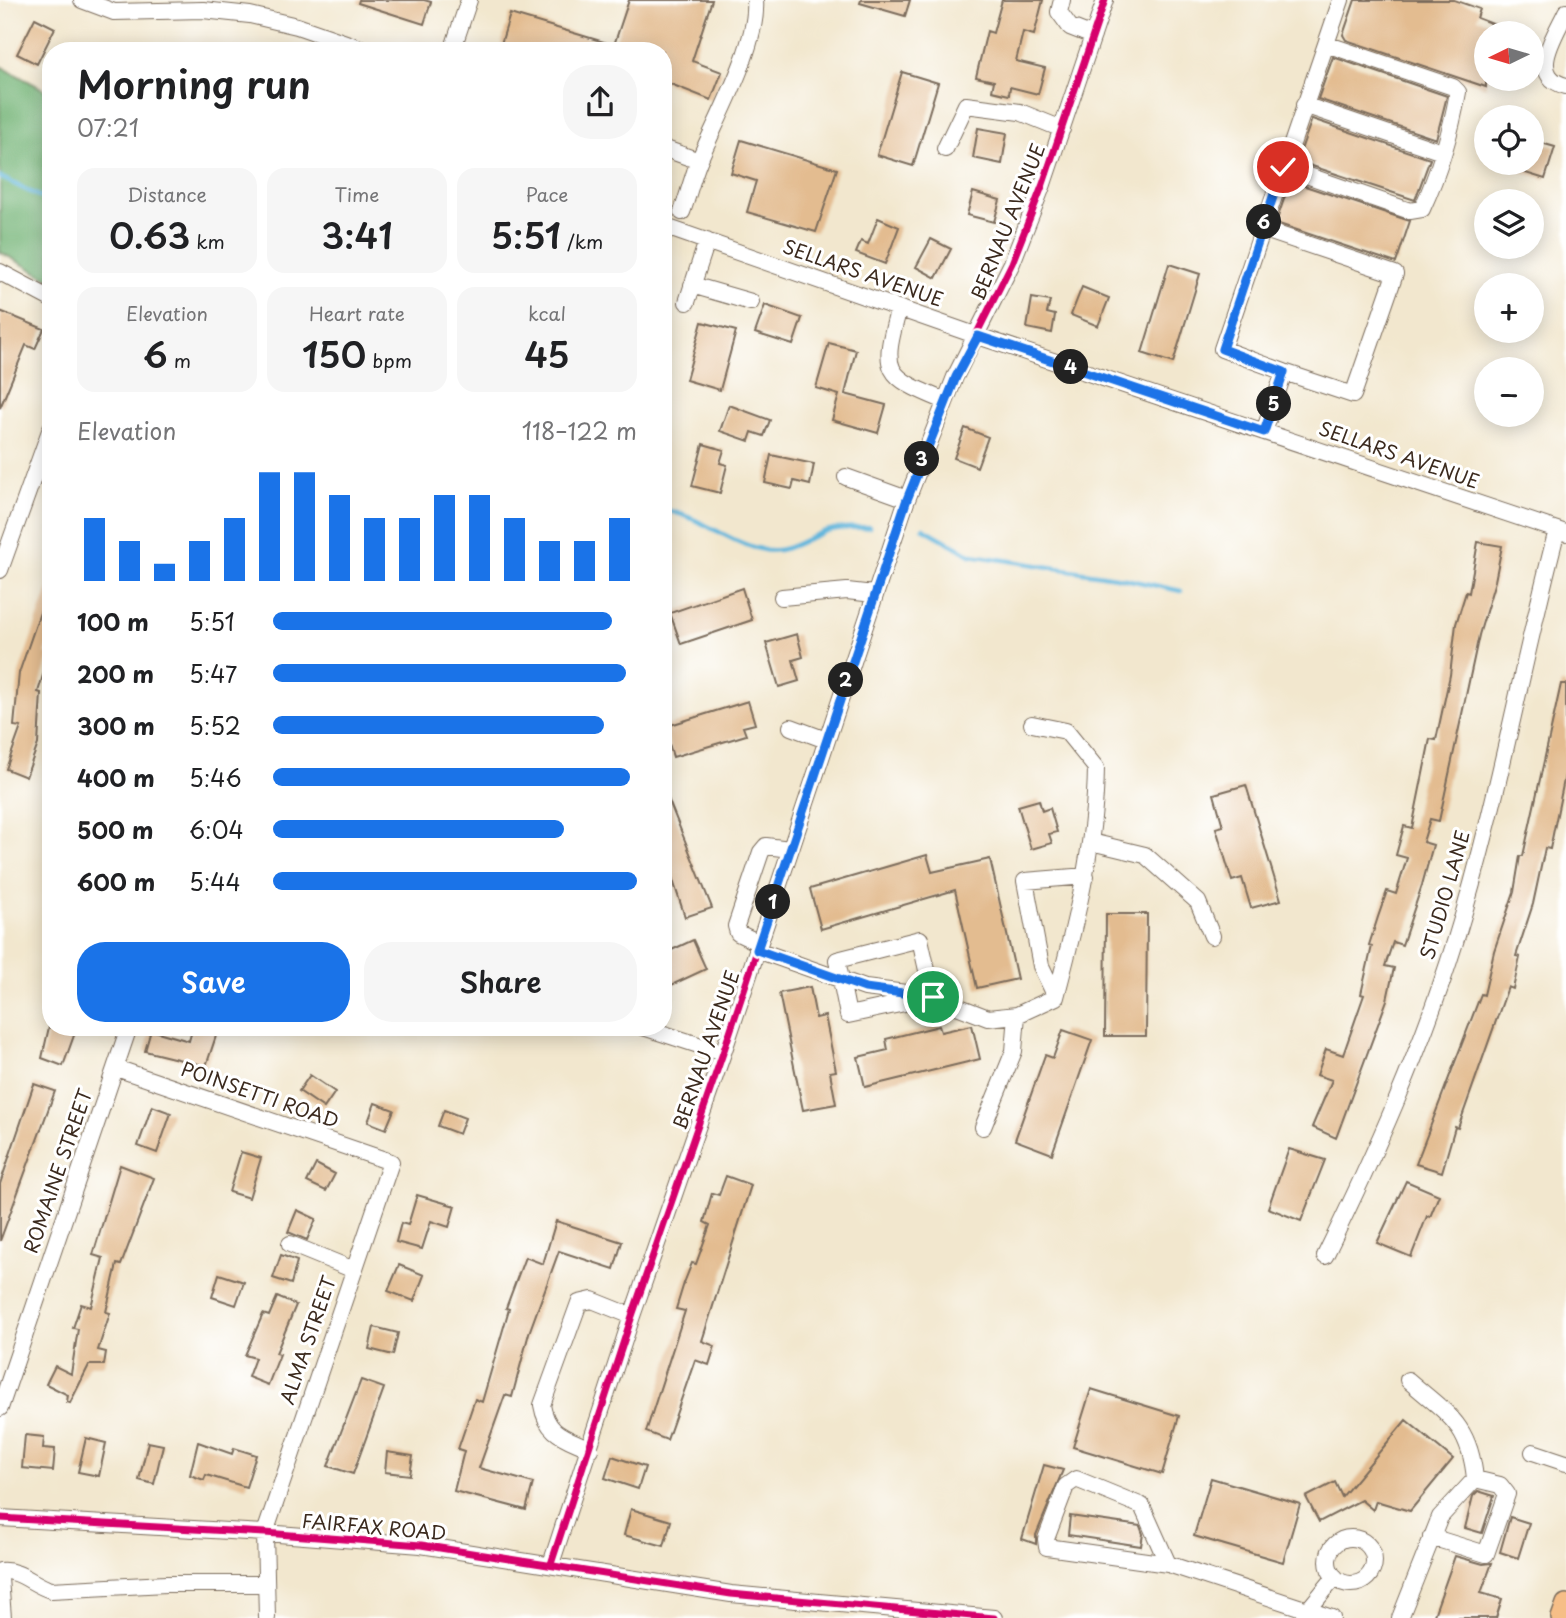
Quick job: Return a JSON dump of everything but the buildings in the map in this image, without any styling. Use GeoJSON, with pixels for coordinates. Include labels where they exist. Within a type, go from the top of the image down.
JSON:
{"type":"FeatureCollection","features":[{"type":"Feature","properties":{"kind":"main road"},"geometry":{"type":"LineString","coordinates":[[1561,1618],[1566,1604]]}},
{"type":"Feature","properties":{"kind":"street"},"geometry":{"type":"LineString","coordinates":[[82,0],[114,12],[203,10],[250,15],[297,26],[343,42]]}},
{"type":"Feature","properties":{"kind":"street"},"geometry":{"type":"LineString","coordinates":[[455,42],[469,0]]}},
{"type":"Feature","properties":{"kind":"street"},"geometry":{"type":"LineString","coordinates":[[682,212],[699,161],[744,54],[756,10],[755,0]]}},
{"type":"Feature","properties":{"kind":"street"},"geometry":{"type":"LineString","coordinates":[[1062,0],[1059,12],[1070,27],[1093,36]]}},
{"type":"Feature","properties":{"kind":"street","name":"BERNAU AVENUE"},"geometry":{"type":"LineString","coordinates":[[551,1564],[632,1315],[723,1053],[907,499],[946,401],[1012,264],[1062,129],[1105,0]]}},
{"type":"Feature","properties":{"kind":"street"},"geometry":{"type":"LineString","coordinates":[[1262,229],[1395,274],[1353,395],[1222,349],[1262,229],[1304,105],[1341,0]]}},
{"type":"Feature","properties":{"kind":"street"},"geometry":{"type":"LineString","coordinates":[[1566,12],[1545,58],[1544,69],[1549,77],[1566,86]]}},
{"type":"Feature","properties":{"kind":"street"},"geometry":{"type":"LineString","coordinates":[[1283,167],[1417,212],[1422,209],[1434,181],[1458,92],[1453,87],[1326,44]]}},
{"type":"Feature","properties":{"kind":"street"},"geometry":{"type":"LineString","coordinates":[[945,149],[966,105],[1020,112],[1062,129]]}},
{"type":"Feature","properties":{"kind":"street"},"geometry":{"type":"LineString","coordinates":[[1304,105],[1442,152]]}},
{"type":"Feature","properties":{"kind":"street"},"geometry":{"type":"LineString","coordinates":[[672,151],[699,161]]}},
{"type":"Feature","properties":{"kind":"street","name":"SELLARS AVENUE"},"geometry":{"type":"LineString","coordinates":[[672,229],[978,336],[1561,531]]}},
{"type":"Feature","properties":{"kind":"street"},"geometry":{"type":"LineString","coordinates":[[687,302],[707,241]]}},
{"type":"Feature","properties":{"kind":"street"},"geometry":{"type":"LineString","coordinates":[[0,272],[42,294]]}},
{"type":"Feature","properties":{"kind":"street"},"geometry":{"type":"LineString","coordinates":[[692,285],[751,302]]}},
{"type":"Feature","properties":{"kind":"street"},"geometry":{"type":"LineString","coordinates":[[899,308],[887,351],[890,367],[905,385],[946,401]]}},
{"type":"Feature","properties":{"kind":"street"},"geometry":{"type":"LineString","coordinates":[[1264,432],[1284,372]]}},
{"type":"Feature","properties":{"kind":"street"},"geometry":{"type":"LineString","coordinates":[[0,570],[42,453]]}},
{"type":"Feature","properties":{"kind":"street"},"geometry":{"type":"LineString","coordinates":[[846,477],[907,499]]}},
{"type":"Feature","properties":{"kind":"street","name":"STUDIO LANE"},"geometry":{"type":"LineString","coordinates":[[1325,1256],[1374,1156],[1422,1036],[1455,943],[1485,839],[1526,646],[1561,531]]}},
{"type":"Feature","properties":{"kind":"street"},"geometry":{"type":"LineString","coordinates":[[782,597],[847,591],[874,594]]}},
{"type":"Feature","properties":{"kind":"street"},"geometry":{"type":"LineString","coordinates":[[1032,724],[1066,732],[1096,768],[1086,876],[1056,997]]}},
{"type":"Feature","properties":{"kind":"street"},"geometry":{"type":"LineString","coordinates":[[791,727],[827,740]]}},
{"type":"Feature","properties":{"kind":"street"},"geometry":{"type":"LineString","coordinates":[[1091,842],[1145,855],[1198,902],[1212,936]]}},
{"type":"Feature","properties":{"kind":"street"},"geometry":{"type":"LineString","coordinates":[[790,849],[766,846],[761,852],[736,926],[738,933],[758,947],[865,988],[933,997],[988,1018],[1017,1015],[1056,997]]}},
{"type":"Feature","properties":{"kind":"street"},"geometry":{"type":"LineString","coordinates":[[1056,997],[1041,966],[1025,881],[1086,876]]}},
{"type":"Feature","properties":{"kind":"street"},"geometry":{"type":"LineString","coordinates":[[920,939],[933,997],[849,1015],[837,960],[920,939]]}},
{"type":"Feature","properties":{"kind":"street"},"geometry":{"type":"LineString","coordinates":[[983,1127],[1014,1051],[1017,1015]]}},
{"type":"Feature","properties":{"kind":"street","name":"ROMAINE STREET"},"geometry":{"type":"LineString","coordinates":[[0,1408],[8,1361],[126,1036]]}},
{"type":"Feature","properties":{"kind":"street"},"geometry":{"type":"LineString","coordinates":[[671,1036],[723,1053]]}},
{"type":"Feature","properties":{"kind":"street","name":"POINSETTI ROAD"},"geometry":{"type":"LineString","coordinates":[[116,1068],[391,1162]]}},
{"type":"Feature","properties":{"kind":"street","name":"ALMA STREET"},"geometry":{"type":"LineString","coordinates":[[267,1618],[265,1533],[391,1162]]}},
{"type":"Feature","properties":{"kind":"street"},"geometry":{"type":"LineString","coordinates":[[290,1244],[354,1270]]}},
{"type":"Feature","properties":{"kind":"street"},"geometry":{"type":"LineString","coordinates":[[590,1449],[555,1432],[545,1422],[542,1405],[579,1303],[592,1300],[632,1315]]}},
{"type":"Feature","properties":{"kind":"street"},"geometry":{"type":"LineString","coordinates":[[1400,1618],[1440,1517],[1475,1479],[1474,1463],[1461,1426],[1408,1380]]}},
{"type":"Feature","properties":{"kind":"street"},"geometry":{"type":"LineString","coordinates":[[1533,1452],[1566,1463]]}},
{"type":"Feature","properties":{"kind":"street"},"geometry":{"type":"LineString","coordinates":[[1168,1564],[1142,1506],[1076,1479],[1066,1486],[1046,1539],[1047,1547],[1168,1564],[1307,1614],[1332,1618]]}},
{"type":"Feature","properties":{"kind":"street"},"geometry":{"type":"LineString","coordinates":[[1430,1537],[1486,1554],[1507,1494],[1500,1485],[1475,1479]]}},
{"type":"Feature","properties":{"kind":"street","name":"FAIRFAX ROAD"},"geometry":{"type":"LineString","coordinates":[[0,1518],[421,1545],[731,1594],[931,1616],[994,1618]]}},
{"type":"Feature","properties":{"kind":"street"},"geometry":{"type":"LineString","coordinates":[[0,1571],[11,1570],[36,1586],[51,1590],[166,1584],[266,1584]]}},
{"type":"Feature","properties":{"kind":"street"},"geometry":{"type":"LineString","coordinates":[[1307,1614],[1335,1577]]}},
{"type":"Feature","properties":{"kind":"street"},"geometry":{"type":"LineString","coordinates":[[0,1578],[3,1618]]}},
{"type":"Feature","properties":{"kind":"green space"},"geometry":{"type":"Polygon","coordinates":[[[0,66],[42,88],[42,275],[0,252],[0,66]]]}},
{"type":"Feature","properties":{"kind":"waterway"},"geometry":{"type":"LineString","coordinates":[[0,177],[42,198]]}},
{"type":"Feature","properties":{"kind":"waterway"},"geometry":{"type":"LineString","coordinates":[[672,512],[689,517],[738,542],[772,551],[788,548],[831,530],[869,527]]}},
{"type":"Feature","properties":{"kind":"waterway"},"geometry":{"type":"LineString","coordinates":[[923,528],[971,555],[1116,577],[1181,591]]}},
{"type":"Feature","properties":{"kind":"cycle path"},"geometry":{"type":"LineString","coordinates":[[551,1564],[906,502],[955,377],[1012,263],[1043,184],[1105,0]]}},
{"type":"Feature","properties":{"kind":"cycle path"},"geometry":{"type":"LineString","coordinates":[[0,1518],[421,1545],[731,1594],[994,1618]]}},
{"type":"Feature","properties":{"kind":"route"},"geometry":{"type":"LineString","coordinates":[[933,997],[865,988],[757,950],[874,594],[936,422],[978,336],[1264,432],[1284,372],[1222,349],[1283,167]]}}]}
